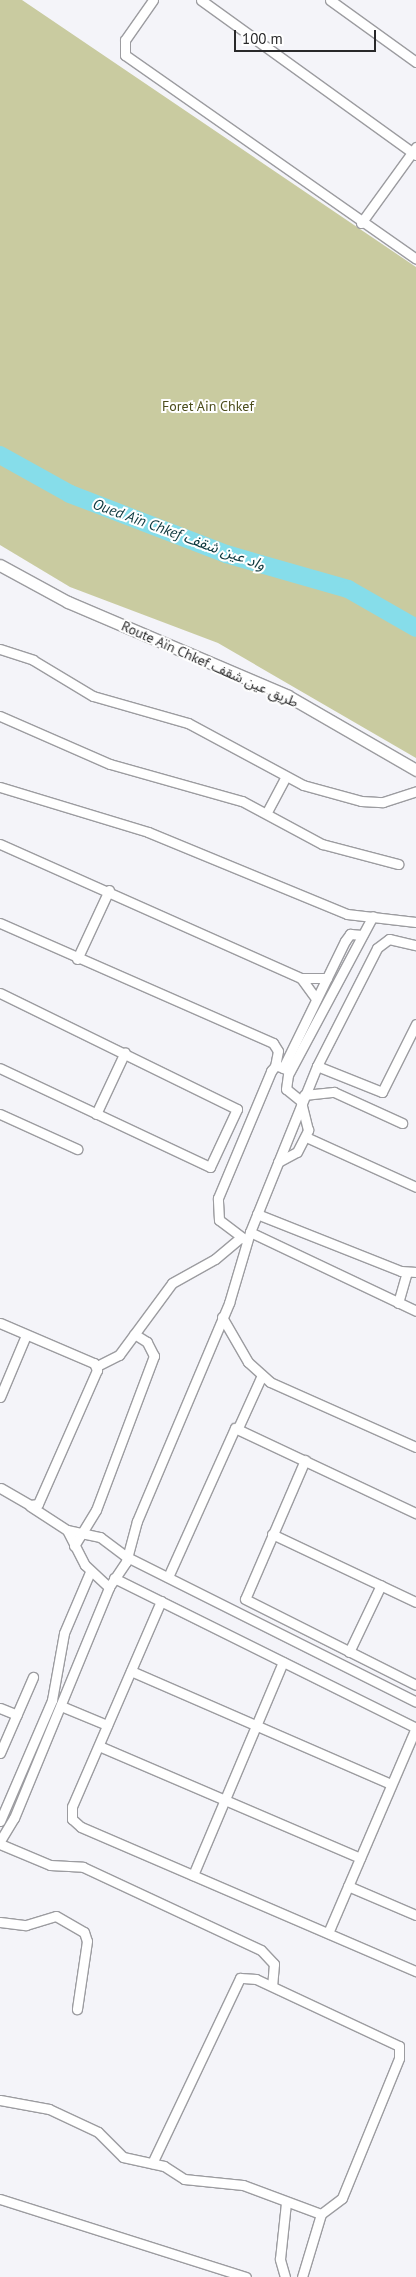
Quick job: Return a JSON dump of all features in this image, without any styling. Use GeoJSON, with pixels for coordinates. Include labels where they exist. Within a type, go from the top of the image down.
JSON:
{"type":"FeatureCollection","features":[{"type":"Feature","properties":{"kind":"street"},"geometry":{"type":"LineString","coordinates":[[153,0],[125,40],[125,55],[361,224],[416,259]]}},
{"type":"Feature","properties":{"kind":"street"},"geometry":{"type":"LineString","coordinates":[[201,0],[415,152],[361,224]]}},
{"type":"Feature","properties":{"kind":"street"},"geometry":{"type":"LineString","coordinates":[[330,0],[416,62]]}},
{"type":"Feature","properties":{"kind":"street","name":"Route Aïn Chkef طريق عين شقف"},"geometry":{"type":"LineString","coordinates":[[0,565],[68,602],[288,696],[416,770]]}},
{"type":"Feature","properties":{"kind":"street"},"geometry":{"type":"LineString","coordinates":[[0,649],[33,660],[93,696],[188,723],[285,778],[361,801],[383,802],[416,791]]}},
{"type":"Feature","properties":{"kind":"street"},"geometry":{"type":"LineString","coordinates":[[0,716],[110,764],[213,791],[267,812],[322,844],[398,864]]}},
{"type":"Feature","properties":{"kind":"street"},"geometry":{"type":"LineString","coordinates":[[267,812],[285,778]]}},
{"type":"Feature","properties":{"kind":"street"},"geometry":{"type":"LineString","coordinates":[[0,787],[148,832],[347,914],[416,922]]}},
{"type":"Feature","properties":{"kind":"street"},"geometry":{"type":"LineString","coordinates":[[0,844],[109,890],[301,978],[327,978]]}},
{"type":"Feature","properties":{"kind":"street"},"geometry":{"type":"LineString","coordinates":[[77,959],[109,890]]}},
{"type":"Feature","properties":{"kind":"street"},"geometry":{"type":"LineString","coordinates":[[244,1240],[219,1220],[217,1205],[241,1142],[282,1068],[372,916]]}},
{"type":"Feature","properties":{"kind":"street"},"geometry":{"type":"LineString","coordinates":[[0,923],[77,959],[273,1043],[278,1051],[286,1089],[302,1098],[334,1092],[402,1123]]}},
{"type":"Feature","properties":{"kind":"street"},"geometry":{"type":"LineString","coordinates":[[282,1068],[347,937],[362,935]]}},
{"type":"Feature","properties":{"kind":"street"},"geometry":{"type":"LineString","coordinates":[[272,1986],[274,1964],[261,1950],[83,1867],[50,1865],[0,1842],[14,1818],[109,1587],[127,1557],[137,1521],[222,1317],[244,1240],[250,1232],[302,1098],[378,948],[389,939],[416,945]]}},
{"type":"Feature","properties":{"kind":"street"},"geometry":{"type":"LineString","coordinates":[[301,978],[316,999]]}},
{"type":"Feature","properties":{"kind":"street"},"geometry":{"type":"LineString","coordinates":[[0,992],[234,1104],[226,1136],[210,1167],[0,1068]]}},
{"type":"Feature","properties":{"kind":"street"},"geometry":{"type":"LineString","coordinates":[[317,1066],[382,1092],[416,1024]]}},
{"type":"Feature","properties":{"kind":"street"},"geometry":{"type":"LineString","coordinates":[[96,1114],[125,1052]]}},
{"type":"Feature","properties":{"kind":"street"},"geometry":{"type":"LineString","coordinates":[[278,1162],[297,1152],[306,1137],[308,1122],[302,1098]]}},
{"type":"Feature","properties":{"kind":"street"},"geometry":{"type":"LineString","coordinates":[[0,1114],[77,1149]]}},
{"type":"Feature","properties":{"kind":"street"},"geometry":{"type":"LineString","coordinates":[[226,1136],[241,1142]]}},
{"type":"Feature","properties":{"kind":"street"},"geometry":{"type":"LineString","coordinates":[[306,1137],[416,1187]]}},
{"type":"Feature","properties":{"kind":"street"},"geometry":{"type":"LineString","coordinates":[[257,1214],[412,1272],[398,1303]]}},
{"type":"Feature","properties":{"kind":"street"},"geometry":{"type":"LineString","coordinates":[[250,1232],[416,1312]]}},
{"type":"Feature","properties":{"kind":"street"},"geometry":{"type":"LineString","coordinates":[[0,1323],[97,1366],[114,1360],[172,1282],[244,1240]]}},
{"type":"Feature","properties":{"kind":"street"},"geometry":{"type":"LineString","coordinates":[[222,1317],[248,1362],[262,1375],[288,1391],[416,1447]]}},
{"type":"Feature","properties":{"kind":"street"},"geometry":{"type":"LineString","coordinates":[[74,1546],[85,1532],[154,1356],[147,1342],[134,1334]]}},
{"type":"Feature","properties":{"kind":"street"},"geometry":{"type":"LineString","coordinates":[[0,1397],[26,1335]]}},
{"type":"Feature","properties":{"kind":"street"},"geometry":{"type":"LineString","coordinates":[[30,1505],[41,1501],[97,1366]]}},
{"type":"Feature","properties":{"kind":"street"},"geometry":{"type":"LineString","coordinates":[[168,1577],[230,1432],[238,1428],[262,1375]]}},
{"type":"Feature","properties":{"kind":"street"},"geometry":{"type":"LineString","coordinates":[[238,1428],[416,1513]]}},
{"type":"Feature","properties":{"kind":"street"},"geometry":{"type":"LineString","coordinates":[[305,1460],[245,1599],[416,1684]]}},
{"type":"Feature","properties":{"kind":"street"},"geometry":{"type":"LineString","coordinates":[[0,1488],[30,1505],[67,1530],[85,1532],[108,1541],[127,1557],[416,1702]]}},
{"type":"Feature","properties":{"kind":"street"},"geometry":{"type":"LineString","coordinates":[[67,1530],[74,1546],[90,1572],[109,1587]]}},
{"type":"Feature","properties":{"kind":"street"},"geometry":{"type":"LineString","coordinates":[[272,1534],[416,1602]]}},
{"type":"Feature","properties":{"kind":"street"},"geometry":{"type":"LineString","coordinates":[[0,1821],[52,1700],[64,1633],[90,1572]]}},
{"type":"Feature","properties":{"kind":"street"},"geometry":{"type":"LineString","coordinates":[[114,1578],[416,1728],[328,1933]]}},
{"type":"Feature","properties":{"kind":"street"},"geometry":{"type":"LineString","coordinates":[[349,1652],[381,1585]]}},
{"type":"Feature","properties":{"kind":"street"},"geometry":{"type":"LineString","coordinates":[[161,1601],[72,1807],[72,1819],[193,1875],[416,1971]]}},
{"type":"Feature","properties":{"kind":"street"},"geometry":{"type":"LineString","coordinates":[[193,1875],[282,1662]]}},
{"type":"Feature","properties":{"kind":"street"},"geometry":{"type":"LineString","coordinates":[[131,1671],[392,1784]]}},
{"type":"Feature","properties":{"kind":"street"},"geometry":{"type":"LineString","coordinates":[[0,1753],[33,1677]]}},
{"type":"Feature","properties":{"kind":"street"},"geometry":{"type":"LineString","coordinates":[[61,1706],[107,1726]]}},
{"type":"Feature","properties":{"kind":"street"},"geometry":{"type":"LineString","coordinates":[[0,1708],[17,1715]]}},
{"type":"Feature","properties":{"kind":"street"},"geometry":{"type":"LineString","coordinates":[[99,1746],[360,1858]]}},
{"type":"Feature","properties":{"kind":"street"},"geometry":{"type":"LineString","coordinates":[[348,1886],[416,1914]]}},
{"type":"Feature","properties":{"kind":"street"},"geometry":{"type":"LineString","coordinates":[[0,1922],[26,1925],[56,1916],[84,1932],[87,1941],[77,2010]]}},
{"type":"Feature","properties":{"kind":"street"},"geometry":{"type":"LineString","coordinates":[[152,2163],[235,1982],[250,1977],[394,2042],[400,2051],[342,2198],[321,2214],[302,2277]]}},
{"type":"Feature","properties":{"kind":"street"},"geometry":{"type":"LineString","coordinates":[[0,2100],[49,2109],[98,2132],[123,2157],[152,2163],[184,2179],[243,2185],[286,2203],[321,2214]]}},
{"type":"Feature","properties":{"kind":"street"},"geometry":{"type":"LineString","coordinates":[[0,2199],[246,2277]]}},
{"type":"Feature","properties":{"kind":"street"},"geometry":{"type":"LineString","coordinates":[[285,2277],[280,2259],[286,2203]]}},
{"type":"Feature","properties":{"kind":"green space","name":"Foret Ain Chkef"},"geometry":{"type":"Polygon","coordinates":[[[0,0],[22,0],[416,267],[416,758],[218,643],[70,587],[0,545],[0,0]]]}},
{"type":"Feature","properties":{"kind":"waterway","name":"Oued Aïn Chkef واد عين شقف"},"geometry":{"type":"LineString","coordinates":[[0,455],[70,494],[226,554],[348,589],[416,628]]}}]}
